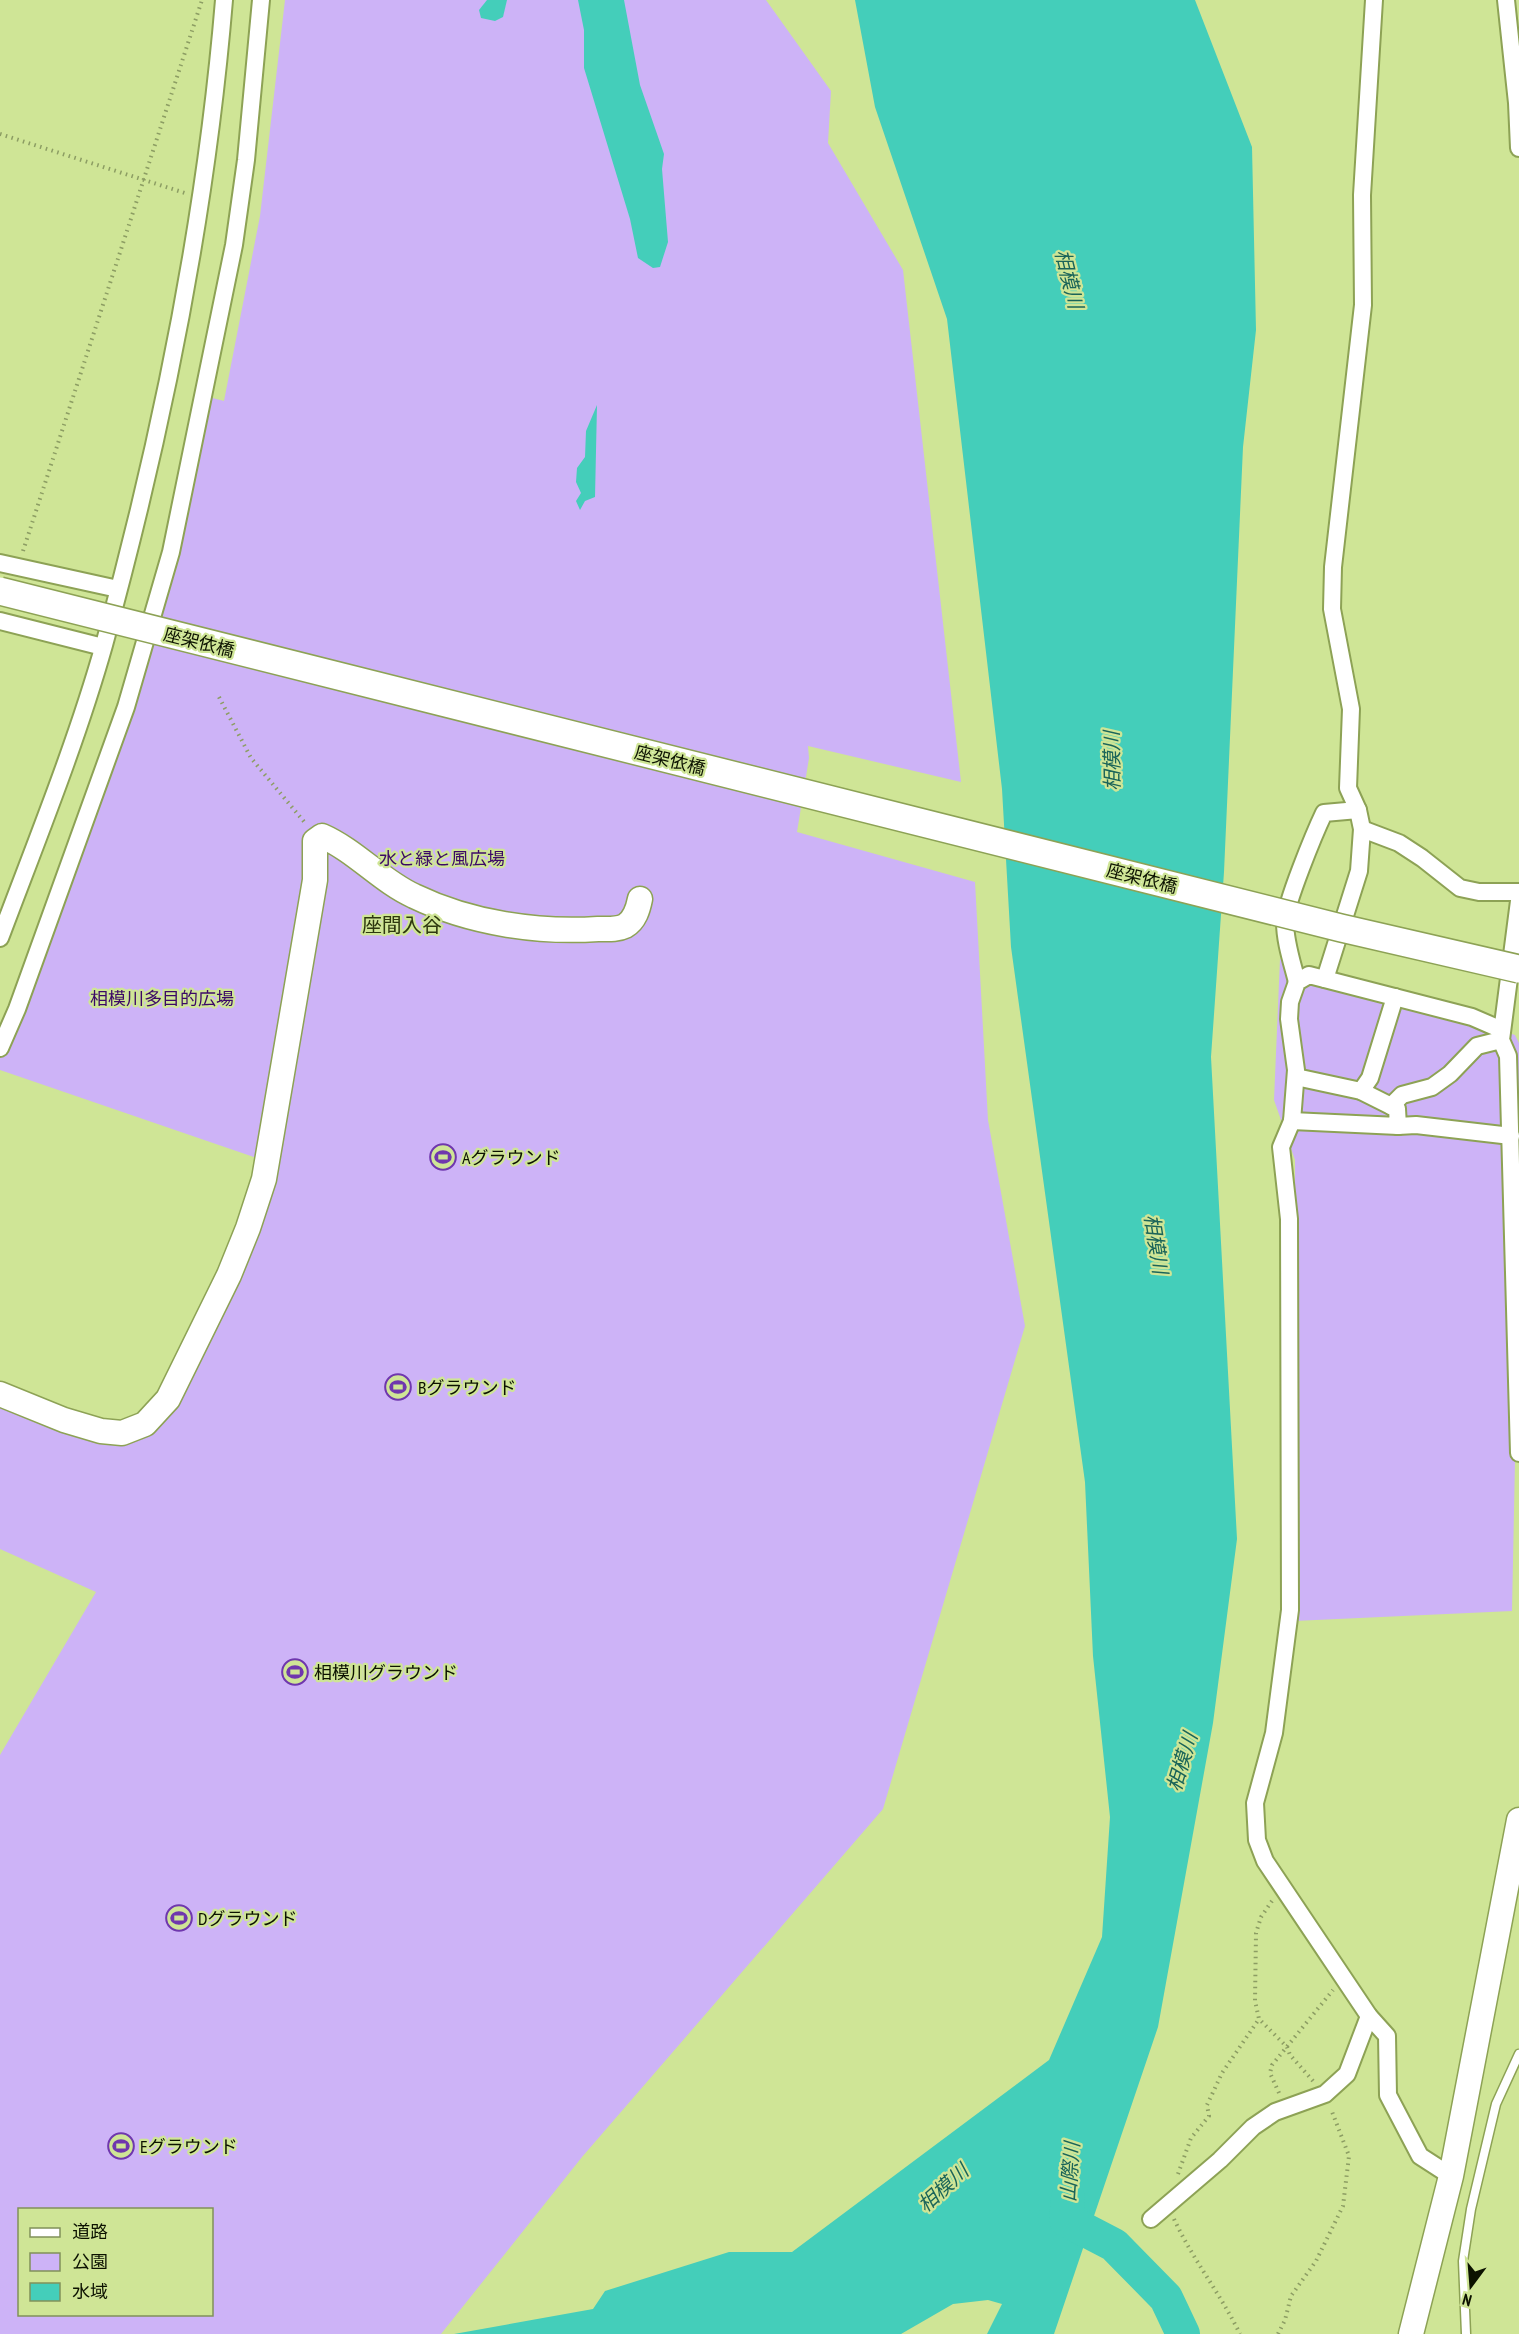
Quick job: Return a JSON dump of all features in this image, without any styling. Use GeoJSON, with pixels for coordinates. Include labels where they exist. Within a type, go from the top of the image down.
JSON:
{"type":"FeatureCollection","features":[{"type":"Feature","properties":{"kind":"main road","name":"座架依橋"},"geometry":{"type":"LineString","coordinates":[[0,591],[1341,928],[1519,969]]}},
{"type":"Feature","properties":{"kind":"main road","name":"座架依橋"},"geometry":{"type":"LineString","coordinates":[[1341,928],[1519,980]]}},
{"type":"Feature","properties":{"kind":"street"},"geometry":{"type":"LineString","coordinates":[[0,938],[64,766],[104,647],[143,496],[174,361],[218,75],[224,0]]}},
{"type":"Feature","properties":{"kind":"street"},"geometry":{"type":"LineString","coordinates":[[0,1048],[17,1009],[126,707],[171,552],[234,245],[246,160],[261,0]]}},
{"type":"Feature","properties":{"kind":"street"},"geometry":{"type":"LineString","coordinates":[[1325,978],[1359,871],[1362,829],[1358,810],[1348,788],[1351,709],[1332,609],[1333,567],[1363,305],[1362,195],[1374,0]]}},
{"type":"Feature","properties":{"kind":"street"},"geometry":{"type":"LineString","coordinates":[[1506,0],[1517,103],[1519,148]]}},
{"type":"Feature","properties":{"kind":"street"},"geometry":{"type":"LineString","coordinates":[[0,563],[118,589]]}},
{"type":"Feature","properties":{"kind":"street"},"geometry":{"type":"LineString","coordinates":[[0,621],[104,647]]}},
{"type":"Feature","properties":{"kind":"street"},"geometry":{"type":"LineString","coordinates":[[1358,810],[1324,813],[1312,837],[1285,920],[1287,942],[1297,982],[1290,1002],[1288,1019],[1296,1077],[1292,1122],[1281,1147],[1289,1219],[1290,1610],[1274,1733],[1255,1803],[1254,1821],[1257,1840],[1265,1861],[1369,2016],[1388,2036],[1388,2096],[1420,2156],[1451,2176]]}},
{"type":"Feature","properties":{"kind":"street"},"geometry":{"type":"LineString","coordinates":[[1362,829],[1399,843],[1460,888],[1479,892],[1519,892]]}},
{"type":"Feature","properties":{"kind":"street"},"geometry":{"type":"LineString","coordinates":[[0,1394],[101,1431],[122,1433],[145,1424],[168,1399],[229,1275],[249,1228],[264,1179],[315,880],[315,841],[322,836],[337,843],[413,896],[452,911],[502,923],[557,930],[621,928],[633,920],[640,899]]}},
{"type":"Feature","properties":{"kind":"street"},"geometry":{"type":"LineString","coordinates":[[1519,901],[1501,1035],[1509,1056],[1519,1453]]}},
{"type":"Feature","properties":{"kind":"street"},"geometry":{"type":"LineString","coordinates":[[1297,982],[1309,975],[1325,978],[1472,1017],[1501,1035]]}},
{"type":"Feature","properties":{"kind":"street"},"geometry":{"type":"LineString","coordinates":[[1361,1091],[1370,1078],[1395,997]]}},
{"type":"Feature","properties":{"kind":"street"},"geometry":{"type":"LineString","coordinates":[[1391,1107],[1402,1095],[1432,1087],[1477,1046],[1501,1035]]}},
{"type":"Feature","properties":{"kind":"street"},"geometry":{"type":"LineString","coordinates":[[1296,1077],[1361,1091],[1397,1109],[1398,1126]]}},
{"type":"Feature","properties":{"kind":"street"},"geometry":{"type":"LineString","coordinates":[[1292,1122],[1416,1125],[1510,1136]]}},
{"type":"Feature","properties":{"kind":"street"},"geometry":{"type":"LineString","coordinates":[[1411,2334],[1451,2176],[1519,1820]]}},
{"type":"Feature","properties":{"kind":"street"},"geometry":{"type":"LineString","coordinates":[[1151,2219],[1220,2160],[1253,2127],[1275,2112],[1325,2094],[1347,2074],[1369,2016]]}},
{"type":"Feature","properties":{"kind":"lane"},"geometry":{"type":"LineString","coordinates":[[1466,2334],[1463,2261],[1471,2209],[1496,2104],[1519,2054]]}},
{"type":"Feature","properties":{"kind":"path"},"geometry":{"type":"LineString","coordinates":[[18,568],[145,182],[202,0]]}},
{"type":"Feature","properties":{"kind":"path"},"geometry":{"type":"LineString","coordinates":[[0,135],[200,198]]}},
{"type":"Feature","properties":{"kind":"path"},"geometry":{"type":"LineString","coordinates":[[219,698],[238,736],[259,769],[319,838]]}},
{"type":"Feature","properties":{"kind":"path"},"geometry":{"type":"LineString","coordinates":[[1278,2334],[1286,2320],[1291,2296],[1316,2261],[1342,2206],[1349,2156],[1325,2094],[1290,2055],[1287,2047],[1259,2019],[1255,2001],[1256,1933],[1261,1917],[1282,1886]]}},
{"type":"Feature","properties":{"kind":"path"},"geometry":{"type":"LineString","coordinates":[[1292,2106],[1278,2093],[1270,2073],[1272,2065],[1343,1978]]}},
{"type":"Feature","properties":{"kind":"path"},"geometry":{"type":"LineString","coordinates":[[1185,2189],[1179,2183],[1178,2171],[1191,2138],[1209,2116],[1208,2105],[1221,2073],[1259,2019]]}},
{"type":"Feature","properties":{"kind":"path"},"geometry":{"type":"LineString","coordinates":[[1171,2200],[1174,2217],[1182,2235],[1200,2267],[1223,2298],[1240,2334]]}},
{"type":"Feature","properties":{"kind":"green space","name":"水と緑と風広場"},"geometry":{"type":"Polygon","coordinates":[[[285,0],[766,0],[831,91],[828,143],[903,270],[961,782],[808,746],[809,758],[797,832],[975,882],[988,1120],[1025,1326],[883,1809],[582,2157],[441,2334],[0,2334],[0,1755],[96,1592],[0,1549],[0,1403],[100,1444],[123,1446],[151,1431],[271,1163],[0,1070],[0,1056],[126,707],[205,396],[224,401],[260,216],[285,0]]]}},
{"type":"Feature","properties":{"kind":"green space"},"geometry":{"type":"Polygon","coordinates":[[[1280,959],[1515,1035],[1519,1043],[1519,1262],[1512,1611],[1294,1621],[1295,1160],[1274,1100],[1280,959]]]}},
{"type":"Feature","properties":{"kind":"water"},"geometry":{"type":"Polygon","coordinates":[[[487,0],[507,0],[503,17],[495,21],[481,18],[479,10],[487,0]]]}},
{"type":"Feature","properties":{"kind":"water"},"geometry":{"type":"Polygon","coordinates":[[[578,0],[624,0],[640,85],[664,154],[662,169],[668,242],[660,267],[653,268],[638,258],[630,219],[584,68],[584,30],[578,0]]]}},
{"type":"Feature","properties":{"kind":"water","name":"相模川"},"geometry":{"type":"Polygon","coordinates":[[[855,0],[1195,0],[1252,147],[1256,330],[1243,447],[1224,872],[1211,1057],[1237,1539],[1213,1723],[1158,2027],[1054,2334],[987,2334],[1002,2304],[988,2300],[953,2304],[901,2334],[454,2334],[593,2309],[605,2291],[729,2252],[792,2252],[1049,2060],[1102,1937],[1110,1817],[1093,1656],[1085,1482],[1011,947],[1002,789],[947,319],[875,107],[855,0]]]}},
{"type":"Feature","properties":{"kind":"water"},"geometry":{"type":"Polygon","coordinates":[[[597,405],[595,497],[585,501],[580,510],[576,501],[581,493],[576,482],[577,468],[585,457],[586,431],[597,405]]]}},
{"type":"Feature","properties":{"kind":"waterway","name":"山際川"},"geometry":{"type":"LineString","coordinates":[[1068,2198],[1066,2220],[1114,2245],[1166,2298],[1183,2334]]}},
{"type":"Feature","properties":{"kind":"place","name":"Aグラウンド"},"geometry":{"type":"Point","coordinates":[443,1157]}},
{"type":"Feature","properties":{"kind":"place","name":"Bグラウンド"},"geometry":{"type":"Point","coordinates":[398,1387]}},
{"type":"Feature","properties":{"kind":"place","name":"相模川グラウンド"},"geometry":{"type":"Point","coordinates":[295,1672]}},
{"type":"Feature","properties":{"kind":"place","name":"Dグラウンド"},"geometry":{"type":"Point","coordinates":[179,1918]}},
{"type":"Feature","properties":{"kind":"place","name":"Eグラウンド"},"geometry":{"type":"Point","coordinates":[121,2146]}},
{"type":"Feature","properties":{"kind":"district","name":"座間入谷"},"geometry":{"type":"Point","coordinates":[402,925]}},
{"type":"Feature","properties":{"kind":"park label","name":"相模川多目的広場"},"geometry":{"type":"Point","coordinates":[162,998]}}]}
